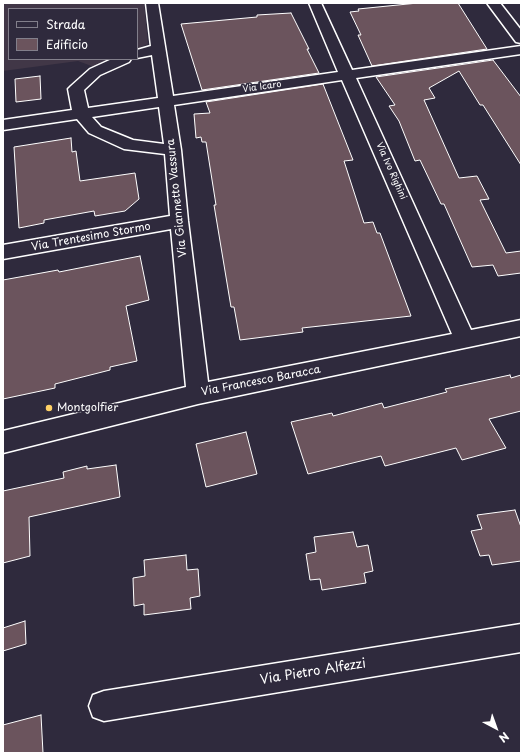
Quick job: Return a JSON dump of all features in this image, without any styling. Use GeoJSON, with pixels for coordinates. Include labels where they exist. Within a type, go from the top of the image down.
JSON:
{"type":"FeatureCollection","features":[{"type":"Feature","properties":{"kind":"street","name":"Via Giannetto Vassura"},"geometry":{"type":"LineString","coordinates":[[152,3],[173,150],[179,221],[198,394]]}},
{"type":"Feature","properties":{"kind":"street","name":"Via Ivo Righini"},"geometry":{"type":"LineString","coordinates":[[315,3],[465,340]]}},
{"type":"Feature","properties":{"kind":"street"},"geometry":{"type":"LineString","coordinates":[[493,3],[521,39]]}},
{"type":"Feature","properties":{"kind":"street"},"geometry":{"type":"LineString","coordinates":[[138,54],[158,49]]}},
{"type":"Feature","properties":{"kind":"street","name":"Via Icaro"},"geometry":{"type":"LineString","coordinates":[[3,125],[521,50]]}},
{"type":"Feature","properties":{"kind":"street"},"geometry":{"type":"LineString","coordinates":[[122,60],[95,72],[76,89],[81,114],[95,130],[130,145],[173,150]]}},
{"type":"Feature","properties":{"kind":"street","name":"Via Trentesimo Stormo"},"geometry":{"type":"LineString","coordinates":[[3,252],[179,221]]}},
{"type":"Feature","properties":{"kind":"street","name":"Via Francesco Baracca"},"geometry":{"type":"LineString","coordinates":[[3,442],[198,394],[521,328]]}},
{"type":"Feature","properties":{"kind":"street","name":"Via Pietro Alfezzi"},"geometry":{"type":"LineString","coordinates":[[104,706],[521,638]]}},
{"type":"Feature","properties":{"kind":"shaded area"},"geometry":{"type":"Polygon","coordinates":[[[3,3],[144,3],[148,44],[138,49],[138,8],[8,8],[8,60],[114,60],[97,68],[78,61],[3,71],[3,3]]]}},
{"type":"Feature","properties":{"kind":"building"},"geometry":{"type":"Polygon","coordinates":[[[418,3],[458,3],[487,49],[372,66],[358,35],[361,35],[350,12],[359,11],[358,9],[418,3]]]}},
{"type":"Feature","properties":{"kind":"building"},"geometry":{"type":"Polygon","coordinates":[[[291,13],[319,73],[202,90],[181,24],[257,17],[257,15],[291,13]]]}},
{"type":"Feature","properties":{"kind":"building"},"geometry":{"type":"Polygon","coordinates":[[[493,60],[521,97],[521,165],[483,105],[480,105],[459,71],[429,88],[435,98],[424,100],[459,178],[477,176],[489,199],[480,200],[506,253],[521,251],[521,273],[498,276],[493,265],[472,267],[444,204],[441,204],[420,160],[415,161],[399,121],[389,106],[395,105],[376,77],[493,60]]]}},
{"type":"Feature","properties":{"kind":"building"},"geometry":{"type":"Polygon","coordinates":[[[40,76],[41,99],[16,102],[15,79],[40,76]]]}},
{"type":"Feature","properties":{"kind":"building"},"geometry":{"type":"Polygon","coordinates":[[[323,84],[353,160],[344,161],[364,223],[373,222],[377,233],[380,233],[411,316],[302,328],[303,332],[240,340],[234,307],[231,307],[214,205],[216,205],[206,142],[202,142],[201,137],[196,138],[194,114],[210,113],[206,102],[323,84]]]}},
{"type":"Feature","properties":{"kind":"building"},"geometry":{"type":"Polygon","coordinates":[[[71,138],[72,152],[76,151],[80,181],[135,173],[139,199],[125,211],[95,216],[94,211],[44,220],[44,223],[19,228],[14,147],[71,138]]]}},
{"type":"Feature","properties":{"kind":"building"},"geometry":{"type":"Polygon","coordinates":[[[140,256],[149,300],[126,306],[137,361],[110,367],[110,370],[55,384],[55,388],[3,399],[3,280],[58,270],[59,272],[140,256]]]}},
{"type":"Feature","properties":{"kind":"building"},"geometry":{"type":"Polygon","coordinates":[[[510,375],[511,378],[521,375],[521,411],[489,419],[506,448],[462,460],[456,448],[385,466],[381,456],[308,474],[291,422],[332,413],[333,416],[382,403],[384,408],[447,392],[445,389],[510,375]]]}},
{"type":"Feature","properties":{"kind":"building"},"geometry":{"type":"Polygon","coordinates":[[[246,432],[257,474],[206,487],[196,444],[246,432]]]}},
{"type":"Feature","properties":{"kind":"building"},"geometry":{"type":"Polygon","coordinates":[[[116,465],[120,497],[29,517],[30,556],[3,563],[3,491],[64,478],[63,472],[87,466],[87,469],[116,465]]]}},
{"type":"Feature","properties":{"kind":"building"},"geometry":{"type":"Polygon","coordinates":[[[515,510],[521,527],[521,561],[492,565],[489,555],[480,556],[471,531],[482,529],[477,515],[515,510]]]}},
{"type":"Feature","properties":{"kind":"building"},"geometry":{"type":"Polygon","coordinates":[[[353,532],[357,547],[368,545],[373,571],[364,573],[366,583],[322,590],[320,579],[310,580],[306,554],[316,552],[314,537],[353,532]]]}},
{"type":"Feature","properties":{"kind":"building"},"geometry":{"type":"Polygon","coordinates":[[[186,555],[187,570],[198,569],[200,596],[190,598],[191,609],[144,615],[144,604],[134,606],[133,578],[145,576],[144,560],[186,555]]]}},
{"type":"Feature","properties":{"kind":"building"},"geometry":{"type":"Polygon","coordinates":[[[25,621],[26,644],[3,651],[3,628],[25,621]]]}},
{"type":"Feature","properties":{"kind":"building"},"geometry":{"type":"Polygon","coordinates":[[[41,715],[43,753],[3,753],[3,725],[41,715]]]}},
{"type":"Feature","properties":{"kind":"place","name":"Montgolfier"},"geometry":{"type":"Point","coordinates":[49,408]}}]}
